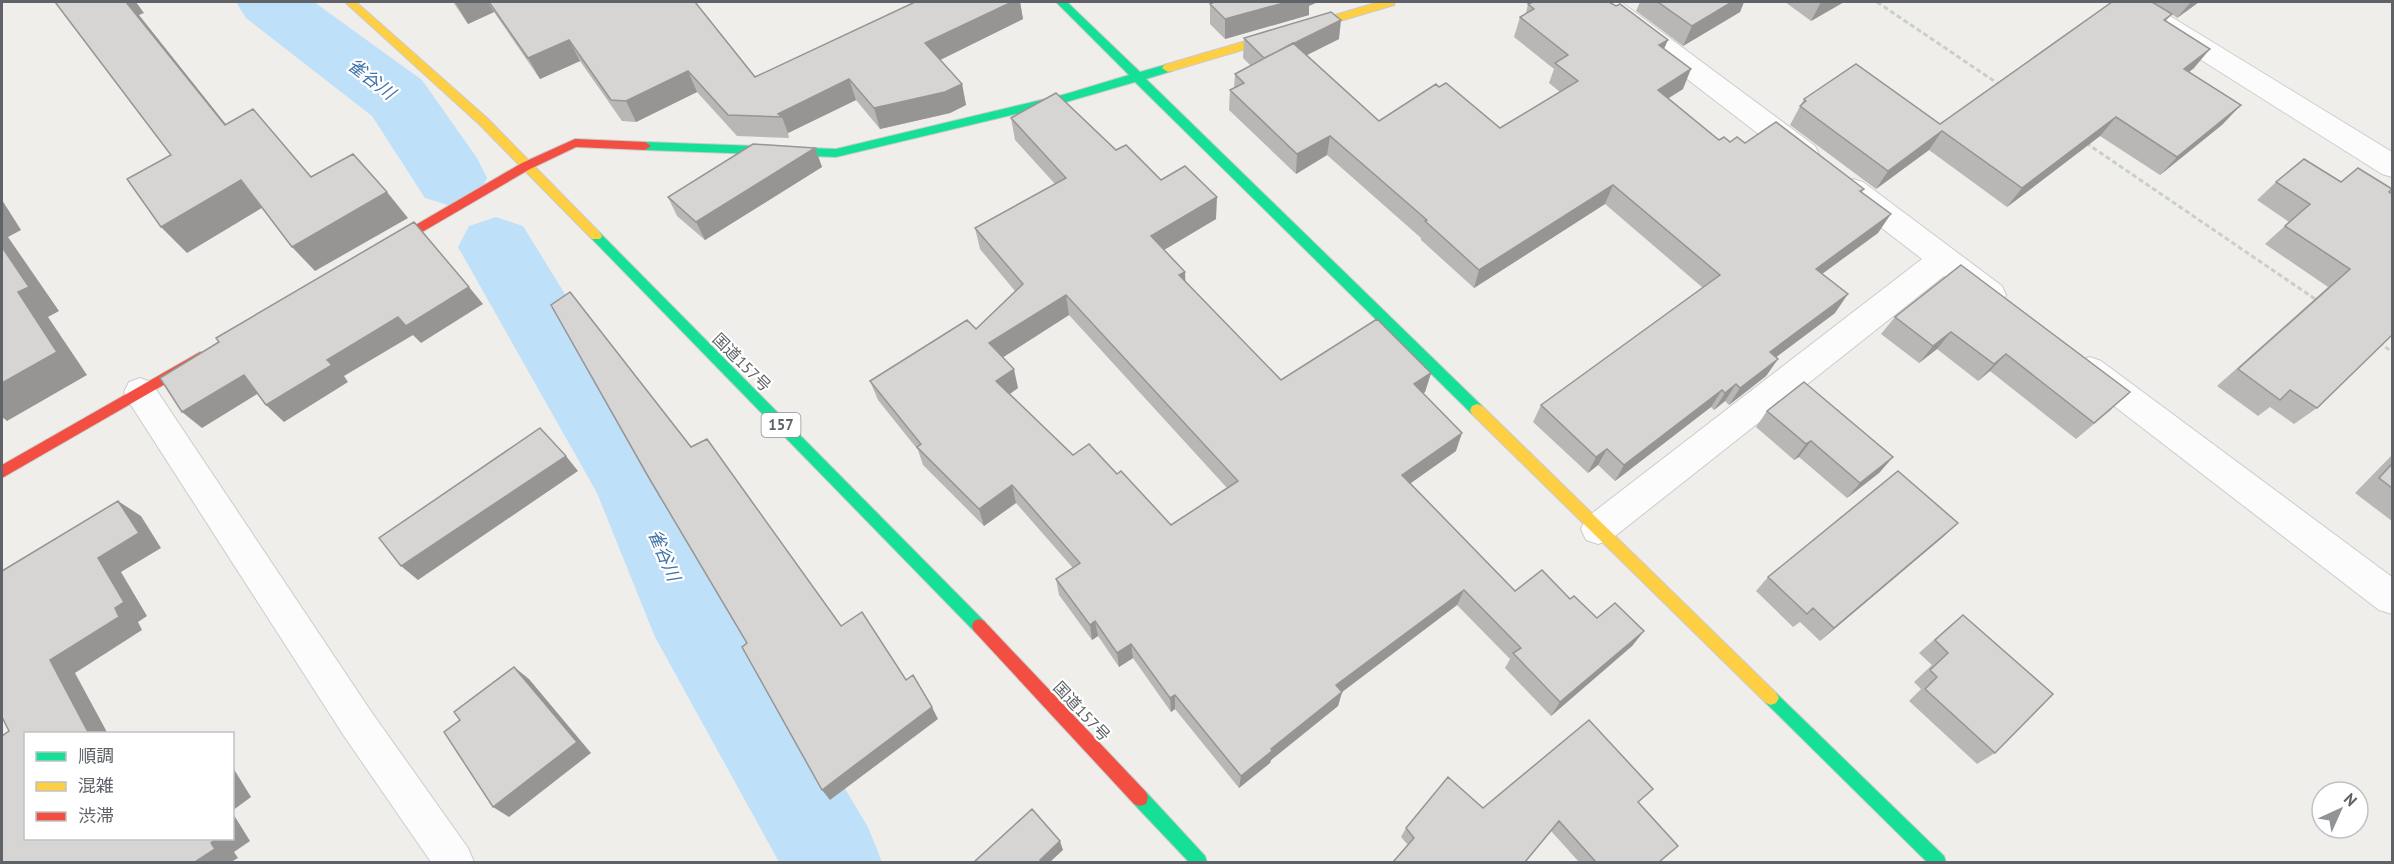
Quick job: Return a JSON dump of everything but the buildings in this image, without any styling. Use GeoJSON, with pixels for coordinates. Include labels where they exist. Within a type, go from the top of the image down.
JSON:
{"type":"FeatureCollection","features":[{"type":"Feature","properties":{"kind":"main road","name":"国道157号"},"geometry":{"type":"LineString","coordinates":[[350,2],[483,121],[1009,656],[1199,862]]}},
{"type":"Feature","properties":{"kind":"main road"},"geometry":{"type":"LineString","coordinates":[[1061,2],[1938,862]]}},
{"type":"Feature","properties":{"kind":"main road"},"geometry":{"type":"LineString","coordinates":[[374,255],[526,166],[575,143],[836,153],[1066,98],[1390,2]]}},
{"type":"Feature","properties":{"kind":"main road"},"geometry":{"type":"LineString","coordinates":[[2,472],[211,350]]}},
{"type":"Feature","properties":{"kind":"street"},"geometry":{"type":"LineString","coordinates":[[1604,2],[2011,310]]}},
{"type":"Feature","properties":{"kind":"street"},"geometry":{"type":"LineString","coordinates":[[2128,2],[2392,166]]}},
{"type":"Feature","properties":{"kind":"street"},"geometry":{"type":"LineString","coordinates":[[1598,529],[1944,259]]}},
{"type":"Feature","properties":{"kind":"street"},"geometry":{"type":"LineString","coordinates":[[2068,353],[2392,598]]}},
{"type":"Feature","properties":{"kind":"street"},"geometry":{"type":"LineString","coordinates":[[140,392],[357,723],[454,862]]}},
{"type":"Feature","properties":{"kind":"path"},"geometry":{"type":"LineString","coordinates":[[1877,2],[2006,89]]}},
{"type":"Feature","properties":{"kind":"path"},"geometry":{"type":"LineString","coordinates":[[2085,143],[2323,304]]}},
{"type":"Feature","properties":{"kind":"path"},"geometry":{"type":"LineString","coordinates":[[2373,338],[2392,352]]}},
{"type":"Feature","properties":{"kind":"waterway","name":"雀谷川"},"geometry":{"type":"LineString","coordinates":[[269,2],[397,98],[451,178]]}},
{"type":"Feature","properties":{"kind":"waterway","name":"雀谷川"},"geometry":{"type":"LineString","coordinates":[[496,247],[633,479],[687,608],[833,862]]}},
{"type":"Feature","properties":{"kind":"traffic: fast"},"geometry":{"type":"LineString","coordinates":[[1061,2],[1477,410]]}},
{"type":"Feature","properties":{"kind":"traffic: fast"},"geometry":{"type":"LineString","coordinates":[[645,146],[836,153],[1066,98],[1168,68]]}},
{"type":"Feature","properties":{"kind":"traffic: fast"},"geometry":{"type":"LineString","coordinates":[[596,236],[979,626]]}},
{"type":"Feature","properties":{"kind":"traffic: fast"},"geometry":{"type":"LineString","coordinates":[[1771,698],[1938,862]]}},
{"type":"Feature","properties":{"kind":"traffic: fast"},"geometry":{"type":"LineString","coordinates":[[1140,798],[1199,862]]}},
{"type":"Feature","properties":{"kind":"traffic: slow"},"geometry":{"type":"LineString","coordinates":[[350,2],[483,121],[596,236]]}},
{"type":"Feature","properties":{"kind":"traffic: slow"},"geometry":{"type":"LineString","coordinates":[[1168,68],[1390,2]]}},
{"type":"Feature","properties":{"kind":"traffic: slow"},"geometry":{"type":"LineString","coordinates":[[1477,410],[1771,698]]}},
{"type":"Feature","properties":{"kind":"traffic: jam"},"geometry":{"type":"LineString","coordinates":[[382,250],[526,166],[575,143],[645,146]]}},
{"type":"Feature","properties":{"kind":"traffic: jam"},"geometry":{"type":"LineString","coordinates":[[2,472],[200,357]]}},
{"type":"Feature","properties":{"kind":"traffic: jam"},"geometry":{"type":"LineString","coordinates":[[979,626],[1140,798]]}}]}
